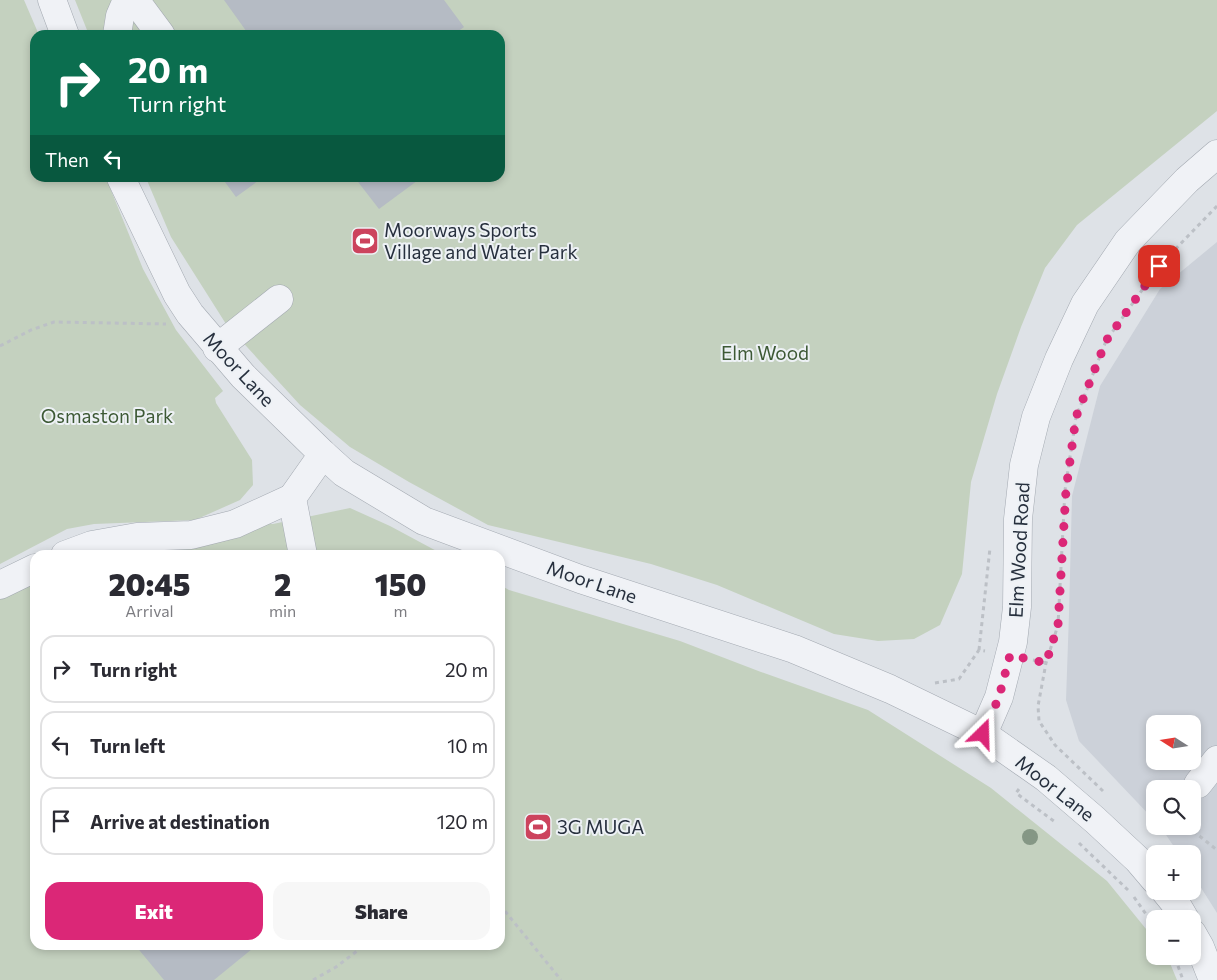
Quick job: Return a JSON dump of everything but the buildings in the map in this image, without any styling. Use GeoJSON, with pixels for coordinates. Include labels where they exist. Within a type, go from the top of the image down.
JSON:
{"type":"FeatureCollection","features":[{"type":"Feature","properties":{"kind":"street"},"geometry":{"type":"LineString","coordinates":[[52,0],[63,30]]}},
{"type":"Feature","properties":{"kind":"street"},"geometry":{"type":"LineString","coordinates":[[118,30],[120,16],[127,0]]}},
{"type":"Feature","properties":{"kind":"street"},"geometry":{"type":"LineString","coordinates":[[135,0],[157,30]]}},
{"type":"Feature","properties":{"kind":"street","name":"Elm Wood Road"},"geometry":{"type":"LineString","coordinates":[[983,734],[999,697],[1010,655],[1017,607],[1018,519],[1024,465],[1036,417],[1059,359],[1085,304],[1128,241],[1186,180],[1217,154]]}},
{"type":"Feature","properties":{"kind":"street","name":"Moor Lane"},"geometry":{"type":"LineString","coordinates":[[123,182],[177,294],[190,314],[217,348],[243,376],[322,454],[344,473],[424,521],[502,550]]}},
{"type":"Feature","properties":{"kind":"street"},"geometry":{"type":"LineString","coordinates":[[217,348],[279,299]]}},
{"type":"Feature","properties":{"kind":"street"},"geometry":{"type":"LineString","coordinates":[[77,550],[92,544],[136,537],[191,535],[235,524],[292,498],[322,454]]}},
{"type":"Feature","properties":{"kind":"street"},"geometry":{"type":"LineString","coordinates":[[292,498],[302,550]]}},
{"type":"Feature","properties":{"kind":"street","name":"Moor Lane"},"geometry":{"type":"LineString","coordinates":[[505,551],[580,579],[794,649],[890,689],[983,734],[1046,778],[1095,820],[1146,869]]}},
{"type":"Feature","properties":{"kind":"street"},"geometry":{"type":"LineString","coordinates":[[0,585],[30,570]]}},
{"type":"Feature","properties":{"kind":"street"},"geometry":{"type":"LineString","coordinates":[[1201,780],[1217,760]]}},
{"type":"Feature","properties":{"kind":"street"},"geometry":{"type":"LineString","coordinates":[[1201,950],[1213,980]]}},
{"type":"Feature","properties":{"kind":"path"},"geometry":{"type":"LineString","coordinates":[[1108,795],[1055,745],[1039,721],[1038,706],[1046,663],[1058,625],[1066,490],[1076,417],[1106,341],[1159,266],[1217,206]]}},
{"type":"Feature","properties":{"kind":"path"},"geometry":{"type":"LineString","coordinates":[[0,346],[31,330],[54,322],[166,324],[190,314]]}},
{"type":"Feature","properties":{"kind":"path"},"geometry":{"type":"LineString","coordinates":[[929,684],[959,679],[978,650],[1046,663]]}},
{"type":"Feature","properties":{"kind":"path"},"geometry":{"type":"LineString","coordinates":[[1016,793],[1059,824]]}},
{"type":"Feature","properties":{"kind":"path"},"geometry":{"type":"LineString","coordinates":[[1198,835],[1217,850]]}},
{"type":"Feature","properties":{"kind":"path"},"geometry":{"type":"LineString","coordinates":[[1079,843],[1132,894],[1146,914]]}},
{"type":"Feature","properties":{"kind":"path"},"geometry":{"type":"LineString","coordinates":[[505,911],[561,980]]}},
{"type":"Feature","properties":{"kind":"path"},"geometry":{"type":"LineString","coordinates":[[313,980],[336,967],[358,950]]}},
{"type":"Feature","properties":{"kind":"shaded area"},"geometry":{"type":"Polygon","coordinates":[[[1217,242],[1217,913],[1201,888],[1201,845],[1173,845],[1166,835],[1201,835],[1201,780],[1146,780],[1146,812],[1079,741],[1066,700],[1072,496],[1100,386],[1160,289],[1217,242]]]}},
{"type":"Feature","properties":{"kind":"green space","name":"Osmaston Park"},"geometry":{"type":"Polygon","coordinates":[[[0,0],[24,0],[37,30],[30,30],[30,182],[108,182],[143,269],[176,330],[223,391],[215,398],[216,403],[252,460],[253,485],[240,500],[195,520],[94,524],[67,529],[0,564],[0,0]]]}},
{"type":"Feature","properties":{"kind":"green space","name":"Elm Wood"},"geometry":{"type":"Polygon","coordinates":[[[75,0],[1217,0],[1217,111],[1077,225],[1045,268],[997,394],[971,482],[962,574],[940,625],[914,639],[878,641],[834,634],[717,585],[651,564],[488,525],[409,482],[350,447],[300,405],[226,324],[171,237],[148,182],[505,182],[505,30],[87,30],[75,0]]]}},
{"type":"Feature","properties":{"kind":"green space"},"geometry":{"type":"Polygon","coordinates":[[[350,508],[390,526],[435,550],[113,550],[273,524],[350,508]]]}},
{"type":"Feature","properties":{"kind":"green space"},"geometry":{"type":"Polygon","coordinates":[[[30,584],[30,950],[505,950],[505,588],[680,641],[868,710],[991,788],[1107,881],[1146,929],[1146,965],[1171,965],[1177,980],[0,980],[0,599],[30,584]]]}},
{"type":"Feature","properties":{"kind":"place","name":"Moorways Sports Village and Water Park"},"geometry":{"type":"Point","coordinates":[365,241]}},
{"type":"Feature","properties":{"kind":"place","name":"3G MUGA"},"geometry":{"type":"Point","coordinates":[538,827]}},
{"type":"Feature","properties":{"kind":"route"},"geometry":{"type":"LineString","coordinates":[[983,734],[999,697],[1010,655],[1046,663],[1058,625],[1066,490],[1076,417],[1106,341],[1159,266]]}}]}
